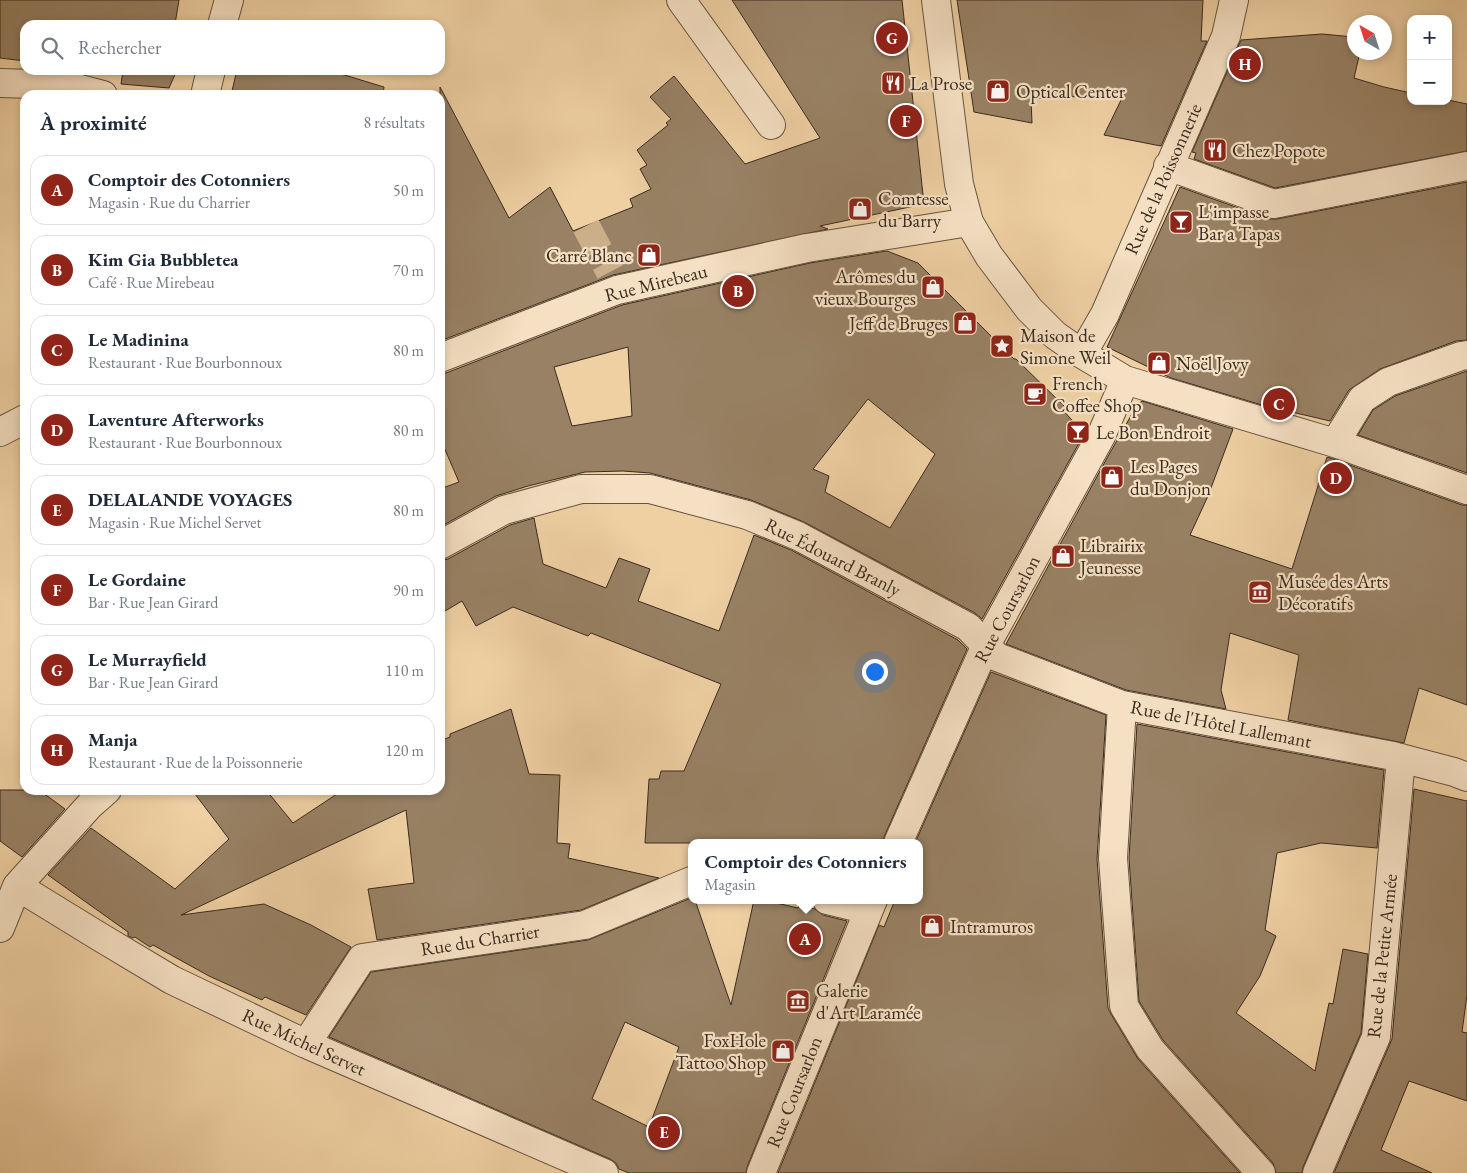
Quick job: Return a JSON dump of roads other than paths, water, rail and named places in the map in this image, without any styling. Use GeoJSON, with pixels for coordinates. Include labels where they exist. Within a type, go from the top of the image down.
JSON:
{"type":"FeatureCollection","features":[{"type":"Feature","properties":{"kind":"street"},"geometry":{"type":"LineString","coordinates":[[223,20],[229,0]]}},
{"type":"Feature","properties":{"kind":"street"},"geometry":{"type":"LineString","coordinates":[[681,0],[771,126]]}},
{"type":"Feature","properties":{"kind":"street"},"geometry":{"type":"LineString","coordinates":[[936,0],[959,184],[969,222],[989,256],[1029,309],[1055,336],[1125,380],[1335,443],[1467,490]]}},
{"type":"Feature","properties":{"kind":"street","name":"Rue de la Poissonnerie"},"geometry":{"type":"LineString","coordinates":[[1082,354],[1105,314],[1226,36],[1234,0]]}},
{"type":"Feature","properties":{"kind":"street"},"geometry":{"type":"LineString","coordinates":[[206,90],[210,75]]}},
{"type":"Feature","properties":{"kind":"street"},"geometry":{"type":"LineString","coordinates":[[0,83],[65,85],[84,90]]}},
{"type":"Feature","properties":{"kind":"street"},"geometry":{"type":"LineString","coordinates":[[1168,166],[1274,204],[1467,166]]}},
{"type":"Feature","properties":{"kind":"street","name":"Rue Mirebeau"},"geometry":{"type":"LineString","coordinates":[[445,356],[613,281],[969,222]]}},
{"type":"Feature","properties":{"kind":"street"},"geometry":{"type":"LineString","coordinates":[[1335,443],[1362,399],[1388,382],[1467,355]]}},
{"type":"Feature","properties":{"kind":"street","name":"Rue Coursarlon"},"geometry":{"type":"LineString","coordinates":[[900,839],[986,645],[1101,436],[1125,380]]}},
{"type":"Feature","properties":{"kind":"street"},"geometry":{"type":"LineString","coordinates":[[0,432],[20,422]]}},
{"type":"Feature","properties":{"kind":"street","name":"Rue Édouard Branly"},"geometry":{"type":"LineString","coordinates":[[445,542],[504,510],[581,489],[650,489],[748,515],[798,536],[968,628],[986,645]]}},
{"type":"Feature","properties":{"kind":"street","name":"Rue de l'Hôtel Lallemant"},"geometry":{"type":"LineString","coordinates":[[986,645],[996,657],[1122,705],[1401,758],[1467,777]]}},
{"type":"Feature","properties":{"kind":"street"},"geometry":{"type":"LineString","coordinates":[[1122,705],[1113,858],[1124,1006],[1150,1049],[1262,1173]]}},
{"type":"Feature","properties":{"kind":"street","name":"Rue de la Petite Armée"},"geometry":{"type":"LineString","coordinates":[[1317,1173],[1376,1036],[1401,758]]}},
{"type":"Feature","properties":{"kind":"street"},"geometry":{"type":"LineString","coordinates":[[0,928],[18,886],[90,804],[101,795]]}},
{"type":"Feature","properties":{"kind":"street","name":"Rue du Charrier"},"geometry":{"type":"LineString","coordinates":[[306,1044],[362,958],[585,924],[688,882]]}},
{"type":"Feature","properties":{"kind":"street","name":"Rue Michel Servet"},"geometry":{"type":"LineString","coordinates":[[18,886],[172,980],[306,1044],[604,1173]]}},
{"type":"Feature","properties":{"kind":"street","name":"Rue Coursarlon"},"geometry":{"type":"LineString","coordinates":[[761,1173],[871,905]]}},
{"type":"Feature","properties":{"kind":"tunnel"},"geometry":{"type":"LineString","coordinates":[[586,226],[610,272]]}},
{"type":"Feature","properties":{"kind":"place","name":"Le Murrayfield"},"geometry":{"type":"Point","coordinates":[892,38]}},
{"type":"Feature","properties":{"kind":"place","name":"Manja"},"geometry":{"type":"Point","coordinates":[1245,64]}},
{"type":"Feature","properties":{"kind":"place","name":"La Prose"},"geometry":{"type":"Point","coordinates":[893,83]}},
{"type":"Feature","properties":{"kind":"place","name":"Optical Center"},"geometry":{"type":"Point","coordinates":[998,91]}},
{"type":"Feature","properties":{"kind":"place","name":"Le Gordaine"},"geometry":{"type":"Point","coordinates":[906,121]}},
{"type":"Feature","properties":{"kind":"place","name":"Chez Popote"},"geometry":{"type":"Point","coordinates":[1215,150]}},
{"type":"Feature","properties":{"kind":"place","name":"Comtesse du Barry"},"geometry":{"type":"Point","coordinates":[860,209]}},
{"type":"Feature","properties":{"kind":"place","name":"L'impasse Bar a Tapas"},"geometry":{"type":"Point","coordinates":[1181,222]}},
{"type":"Feature","properties":{"kind":"place","name":"Carré Blanc"},"geometry":{"type":"Point","coordinates":[649,255]}},
{"type":"Feature","properties":{"kind":"place","name":"Arômes du vieux Bourges"},"geometry":{"type":"Point","coordinates":[933,287]}},
{"type":"Feature","properties":{"kind":"place","name":"Kim Gia Bubbletea"},"geometry":{"type":"Point","coordinates":[738,291]}},
{"type":"Feature","properties":{"kind":"place","name":"Jeff de Bruges"},"geometry":{"type":"Point","coordinates":[965,323]}},
{"type":"Feature","properties":{"kind":"place","name":"Maison de Simone Weil"},"geometry":{"type":"Point","coordinates":[1002,346]}},
{"type":"Feature","properties":{"kind":"place","name":"Noël Jovy"},"geometry":{"type":"Point","coordinates":[1159,363]}},
{"type":"Feature","properties":{"kind":"place","name":"French Coffee Shop"},"geometry":{"type":"Point","coordinates":[1035,394]}},
{"type":"Feature","properties":{"kind":"place","name":"Le Madinina"},"geometry":{"type":"Point","coordinates":[1279,404]}},
{"type":"Feature","properties":{"kind":"place","name":"Le Bon Endroit"},"geometry":{"type":"Point","coordinates":[1078,432]}},
{"type":"Feature","properties":{"kind":"place","name":"Les Pages du Donjon"},"geometry":{"type":"Point","coordinates":[1112,477]}},
{"type":"Feature","properties":{"kind":"place","name":"Laventure Afterworks"},"geometry":{"type":"Point","coordinates":[1336,478]}},
{"type":"Feature","properties":{"kind":"place","name":"Librairix Jeunesse"},"geometry":{"type":"Point","coordinates":[1063,556]}},
{"type":"Feature","properties":{"kind":"place","name":"Musée des Arts Décoratifs"},"geometry":{"type":"Point","coordinates":[1260,592]}},
{"type":"Feature","properties":{"kind":"place","name":"Intramuros"},"geometry":{"type":"Point","coordinates":[932,926]}},
{"type":"Feature","properties":{"kind":"place","name":"Comptoir des Cotonniers"},"geometry":{"type":"Point","coordinates":[805,939]}},
{"type":"Feature","properties":{"kind":"place","name":"Galerie d'Art Laramée"},"geometry":{"type":"Point","coordinates":[798,1001]}},
{"type":"Feature","properties":{"kind":"place","name":"FoxHole Tattoo Shop"},"geometry":{"type":"Point","coordinates":[783,1051]}},
{"type":"Feature","properties":{"kind":"place","name":"DELALANDE VOYAGES"},"geometry":{"type":"Point","coordinates":[664,1132]}}]}
